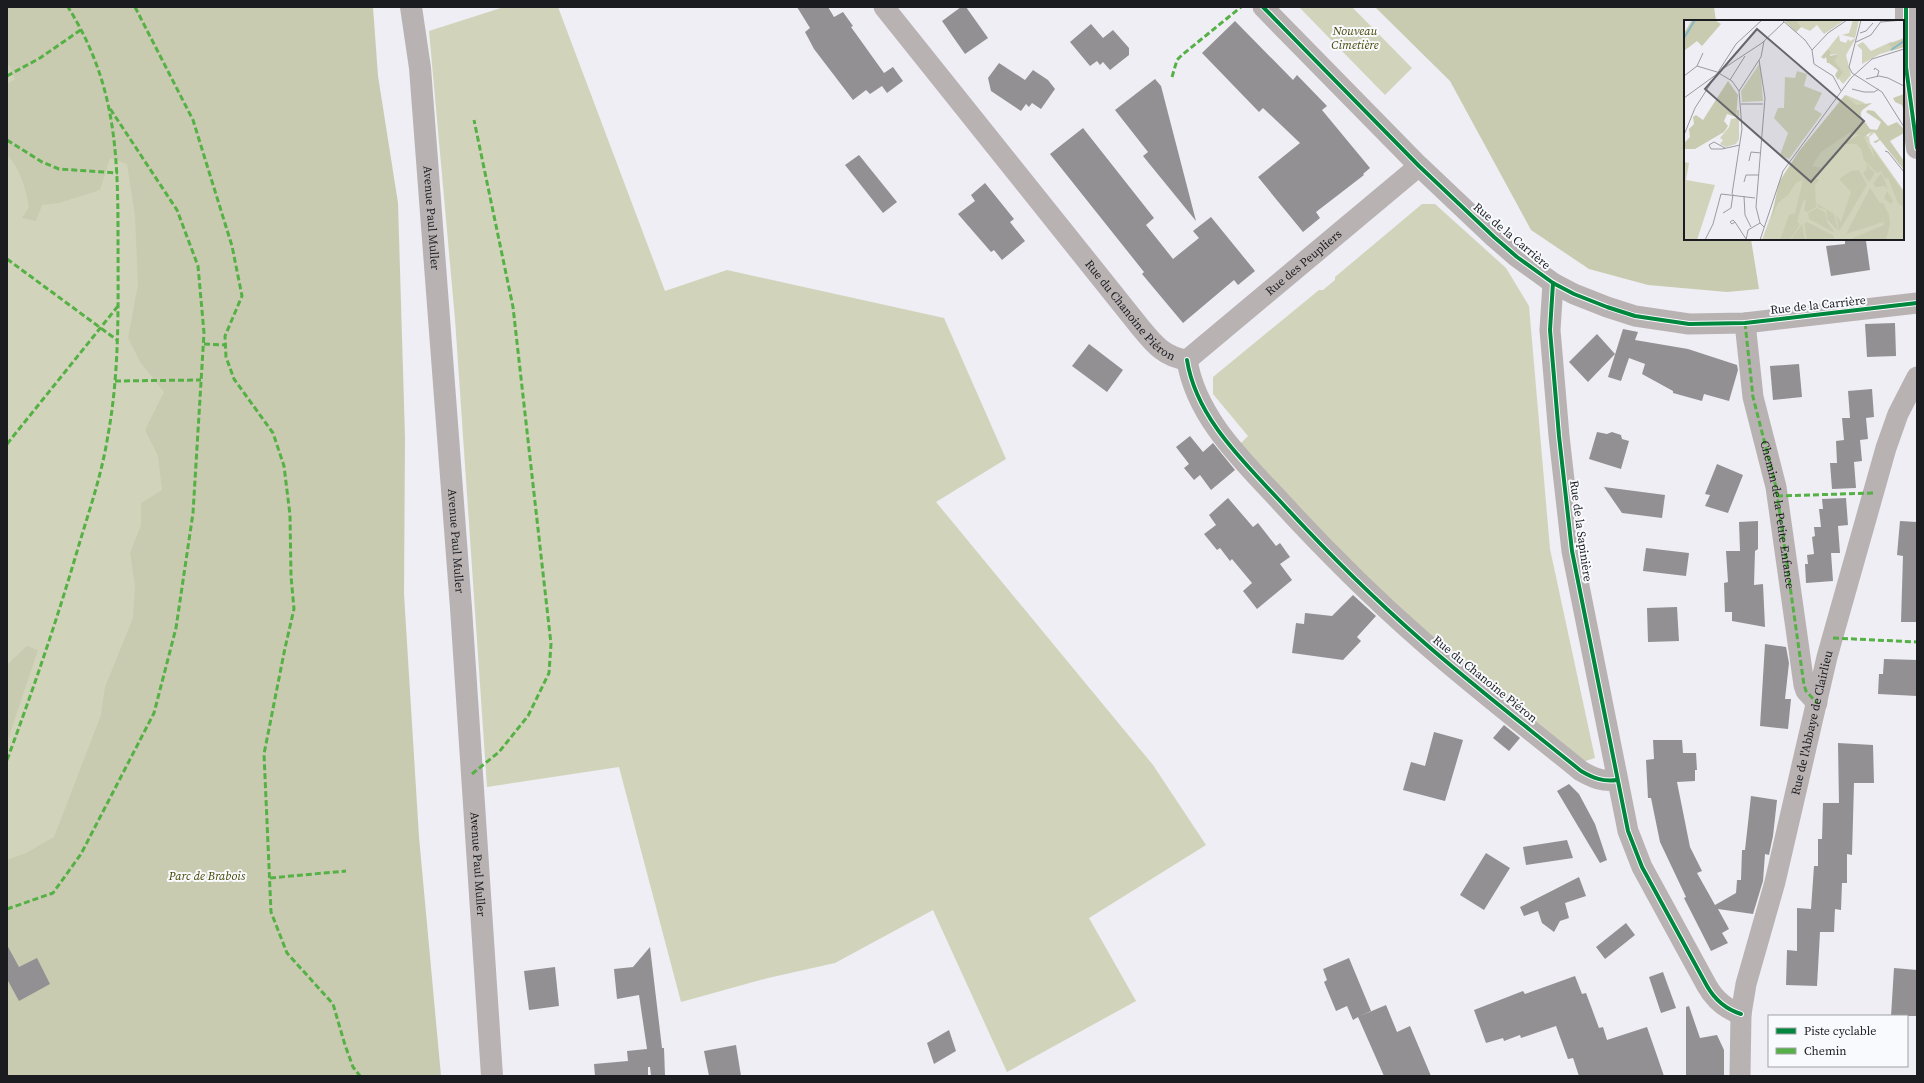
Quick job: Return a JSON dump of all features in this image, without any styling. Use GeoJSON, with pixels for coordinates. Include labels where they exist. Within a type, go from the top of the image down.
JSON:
{"type":"FeatureCollection","features":[{"type":"Feature","properties":{"kind":"main road","name":"Avenue Paul Muller"},"geometry":{"type":"LineString","coordinates":[[411,7],[421,76],[463,640],[492,1076]]}},
{"type":"Feature","properties":{"kind":"street","name":"Rue du Chanoine Piéron"},"geometry":{"type":"LineString","coordinates":[[884,7],[1154,344],[1175,358],[1187,360],[1190,376],[1194,386],[1222,437],[1310,535],[1420,639],[1581,770],[1591,777],[1607,782],[1617,780]]}},
{"type":"Feature","properties":{"kind":"street","name":"Rue de la Carrière"},"geometry":{"type":"LineString","coordinates":[[1263,7],[1419,166],[1494,237],[1553,283],[1596,303],[1635,316],[1689,324],[1745,323],[1917,303]]}},
{"type":"Feature","properties":{"kind":"street"},"geometry":{"type":"LineString","coordinates":[[1906,7],[1906,67],[1917,148]]}},
{"type":"Feature","properties":{"kind":"street","name":"Rue des Peupliers"},"geometry":{"type":"LineString","coordinates":[[1187,360],[1419,166]]}},
{"type":"Feature","properties":{"kind":"street","name":"Rue de la Sapinière"},"geometry":{"type":"LineString","coordinates":[[1553,283],[1550,330],[1566,508],[1581,601],[1617,780]]}},
{"type":"Feature","properties":{"kind":"street","name":"Chemin de la Petite Enfance"},"geometry":{"type":"LineString","coordinates":[[1745,323],[1753,397],[1776,487],[1804,685],[1806,691],[1817,703]]}},
{"type":"Feature","properties":{"kind":"street","name":"Rue de l'Abbaye de Clairlieu"},"geometry":{"type":"LineString","coordinates":[[1740,1076],[1741,1014],[1746,984],[1776,882],[1827,657],[1886,448],[1898,414],[1916,383]]}},
{"type":"Feature","properties":{"kind":"street"},"geometry":{"type":"LineString","coordinates":[[1617,780],[1628,831],[1642,867],[1714,998],[1734,1012],[1741,1014]]}},
{"type":"Feature","properties":{"kind":"green space"},"geometry":{"type":"Polygon","coordinates":[[[7,7],[315,7],[7,1053],[7,7]]]}},
{"type":"Feature","properties":{"kind":"green space","name":"Parc de Brabois"},"geometry":{"type":"Polygon","coordinates":[[[7,7],[373,7],[378,76],[398,203],[405,437],[404,594],[419,837],[441,1076],[7,1076],[7,860],[26,853],[54,837],[101,715],[105,687],[133,618],[135,586],[130,553],[141,525],[141,503],[162,490],[158,456],[145,430],[164,392],[140,362],[128,338],[138,285],[135,216],[127,164],[110,158],[100,190],[59,203],[42,205],[36,221],[22,218],[29,207],[26,193],[16,166],[7,155],[7,84],[15,79],[9,65],[7,65],[7,7]]]}},
{"type":"Feature","properties":{"kind":"green space"},"geometry":{"type":"Polygon","coordinates":[[[504,7],[558,7],[665,291],[727,270],[944,318],[1006,459],[936,502],[1153,765],[1206,845],[1089,918],[1136,1001],[1007,1072],[933,910],[835,963],[768,978],[681,1002],[619,767],[487,787],[455,319],[429,31],[504,7]]]}},
{"type":"Feature","properties":{"kind":"green space","name":"Nouveau Cimetière"},"geometry":{"type":"Polygon","coordinates":[[[1299,7],[1352,7],[1412,68],[1385,95],[1299,7]]]}},
{"type":"Feature","properties":{"kind":"green space"},"geometry":{"type":"Polygon","coordinates":[[[1375,7],[1714,7],[1716,20],[1684,20],[1684,240],[1751,240],[1759,289],[1727,292],[1648,285],[1589,269],[1531,230],[1450,81],[1375,7]]]}},
{"type":"Feature","properties":{"kind":"green space"},"geometry":{"type":"Polygon","coordinates":[[[1422,204],[1435,204],[1506,268],[1529,306],[1550,549],[1595,758],[1582,762],[1414,624],[1236,448],[1248,436],[1213,394],[1213,377],[1319,290],[1323,290],[1335,280],[1335,277],[1422,204]]]}},
{"type":"Feature","properties":{"kind":"green space"},"geometry":{"type":"Polygon","coordinates":[[[27,646],[38,650],[7,742],[7,665],[27,646]]]}},
{"type":"Feature","properties":{"kind":"building"},"geometry":{"type":"Polygon","coordinates":[[[797,7],[828,7],[834,17],[843,12],[853,26],[851,27],[884,73],[893,67],[903,81],[887,93],[882,86],[870,94],[866,90],[853,100],[814,49],[805,32],[810,28],[797,7]]]}},
{"type":"Feature","properties":{"kind":"building"},"geometry":{"type":"Polygon","coordinates":[[[961,7],[966,7],[988,38],[965,54],[942,21],[961,7]]]}},
{"type":"Feature","properties":{"kind":"building"},"geometry":{"type":"Polygon","coordinates":[[[1235,21],[1293,80],[1297,75],[1327,106],[1322,110],[1370,168],[1363,174],[1364,175],[1316,212],[1320,218],[1303,232],[1258,177],[1300,143],[1263,108],[1259,112],[1202,53],[1235,21]]]}},
{"type":"Feature","properties":{"kind":"building"},"geometry":{"type":"Polygon","coordinates":[[[1091,24],[1103,38],[1113,30],[1129,48],[1129,55],[1110,70],[1103,62],[1100,65],[1097,61],[1090,66],[1070,42],[1091,24]]]}},
{"type":"Feature","properties":{"kind":"building"},"geometry":{"type":"Polygon","coordinates":[[[999,63],[1025,80],[1033,70],[1048,80],[1055,89],[1041,109],[1032,103],[1029,107],[1026,104],[1021,111],[991,91],[988,78],[999,63]]]}},
{"type":"Feature","properties":{"kind":"building"},"geometry":{"type":"Polygon","coordinates":[[[1155,79],[1161,86],[1196,221],[1143,156],[1148,152],[1115,110],[1155,79]]]}},
{"type":"Feature","properties":{"kind":"building"},"geometry":{"type":"Polygon","coordinates":[[[1083,128],[1154,218],[1146,225],[1173,259],[1199,238],[1193,231],[1211,217],[1255,271],[1238,285],[1234,280],[1183,323],[1142,274],[1144,272],[1050,154],[1083,128]]]}},
{"type":"Feature","properties":{"kind":"building"},"geometry":{"type":"Polygon","coordinates":[[[859,155],[897,202],[883,213],[845,165],[859,155]]]}},
{"type":"Feature","properties":{"kind":"building"},"geometry":{"type":"Polygon","coordinates":[[[985,183],[1014,219],[1010,222],[1025,241],[1002,260],[994,250],[991,252],[958,214],[975,201],[971,195],[985,183]]]}},
{"type":"Feature","properties":{"kind":"building"},"geometry":{"type":"Polygon","coordinates":[[[1845,240],[1866,241],[1870,270],[1831,276],[1826,246],[1845,244],[1845,240]]]}},
{"type":"Feature","properties":{"kind":"building"},"geometry":{"type":"Polygon","coordinates":[[[1895,323],[1896,356],[1867,357],[1865,324],[1895,323]]]}},
{"type":"Feature","properties":{"kind":"building"},"geometry":{"type":"Polygon","coordinates":[[[1623,329],[1638,332],[1635,340],[1688,349],[1737,365],[1738,370],[1729,401],[1704,394],[1702,401],[1673,393],[1673,391],[1642,374],[1645,364],[1629,358],[1621,381],[1608,377],[1623,329]]]}},
{"type":"Feature","properties":{"kind":"building"},"geometry":{"type":"Polygon","coordinates":[[[1597,334],[1615,354],[1588,382],[1569,362],[1597,334]]]}},
{"type":"Feature","properties":{"kind":"building"},"geometry":{"type":"Polygon","coordinates":[[[1089,344],[1123,370],[1107,392],[1072,366],[1089,344]]]}},
{"type":"Feature","properties":{"kind":"building"},"geometry":{"type":"Polygon","coordinates":[[[1799,364],[1802,397],[1773,400],[1770,366],[1799,364]]]}},
{"type":"Feature","properties":{"kind":"building"},"geometry":{"type":"Polygon","coordinates":[[[1872,389],[1874,417],[1866,418],[1868,439],[1860,440],[1862,461],[1854,462],[1856,488],[1832,489],[1830,463],[1837,463],[1836,441],[1844,440],[1842,418],[1850,418],[1848,391],[1872,389]]]}},
{"type":"Feature","properties":{"kind":"building"},"geometry":{"type":"Polygon","coordinates":[[[1597,432],[1607,434],[1612,432],[1621,435],[1622,439],[1629,441],[1621,469],[1589,459],[1597,432]]]}},
{"type":"Feature","properties":{"kind":"building"},"geometry":{"type":"Polygon","coordinates":[[[1190,436],[1203,452],[1213,443],[1235,470],[1211,490],[1200,475],[1194,480],[1184,468],[1189,464],[1176,447],[1190,436]]]}},
{"type":"Feature","properties":{"kind":"building"},"geometry":{"type":"Polygon","coordinates":[[[1717,464],[1743,475],[1728,513],[1705,506],[1710,495],[1705,494],[1717,464]]]}},
{"type":"Feature","properties":{"kind":"building"},"geometry":{"type":"Polygon","coordinates":[[[1604,487],[1665,495],[1662,518],[1622,513],[1604,487]]]}},
{"type":"Feature","properties":{"kind":"building"},"geometry":{"type":"Polygon","coordinates":[[[1228,498],[1253,527],[1258,523],[1276,546],[1280,543],[1290,557],[1280,564],[1292,580],[1257,609],[1243,591],[1252,583],[1232,559],[1230,561],[1220,548],[1217,550],[1204,534],[1216,525],[1209,515],[1228,498]]]}},
{"type":"Feature","properties":{"kind":"building"},"geometry":{"type":"Polygon","coordinates":[[[1846,498],[1848,525],[1838,526],[1840,553],[1831,553],[1833,581],[1806,583],[1805,564],[1808,564],[1807,555],[1814,554],[1812,537],[1815,536],[1814,527],[1821,527],[1819,509],[1823,509],[1822,499],[1846,498]]]}},
{"type":"Feature","properties":{"kind":"building"},"geometry":{"type":"Polygon","coordinates":[[[1758,521],[1758,549],[1755,551],[1754,585],[1763,584],[1765,627],[1732,621],[1732,612],[1725,612],[1724,583],[1728,582],[1726,551],[1740,551],[1739,522],[1758,521]]]}},
{"type":"Feature","properties":{"kind":"building"},"geometry":{"type":"Polygon","coordinates":[[[1900,521],[1917,522],[1917,622],[1901,622],[1903,556],[1897,555],[1900,521]]]}},
{"type":"Feature","properties":{"kind":"building"},"geometry":{"type":"Polygon","coordinates":[[[1646,548],[1689,553],[1686,576],[1643,571],[1646,548]]]}},
{"type":"Feature","properties":{"kind":"building"},"geometry":{"type":"Polygon","coordinates":[[[1353,595],[1376,616],[1357,637],[1361,641],[1343,660],[1292,653],[1296,623],[1304,624],[1305,613],[1332,616],[1353,595]]]}},
{"type":"Feature","properties":{"kind":"building"},"geometry":{"type":"Polygon","coordinates":[[[1677,607],[1679,641],[1648,642],[1647,608],[1677,607]]]}},
{"type":"Feature","properties":{"kind":"building"},"geometry":{"type":"Polygon","coordinates":[[[1765,644],[1786,647],[1789,663],[1785,699],[1791,699],[1788,729],[1760,726],[1765,644]]]}},
{"type":"Feature","properties":{"kind":"building"},"geometry":{"type":"Polygon","coordinates":[[[1884,659],[1917,660],[1917,696],[1878,694],[1879,674],[1883,674],[1884,659]]]}},
{"type":"Feature","properties":{"kind":"building"},"geometry":{"type":"Polygon","coordinates":[[[1504,725],[1520,738],[1509,751],[1493,738],[1504,725]]]}},
{"type":"Feature","properties":{"kind":"building"},"geometry":{"type":"Polygon","coordinates":[[[1434,732],[1463,740],[1445,801],[1403,790],[1411,762],[1425,766],[1434,732]]]}},
{"type":"Feature","properties":{"kind":"building"},"geometry":{"type":"Polygon","coordinates":[[[1653,740],[1682,740],[1683,753],[1696,753],[1697,770],[1695,770],[1695,781],[1677,782],[1690,847],[1702,871],[1697,873],[1715,905],[1736,893],[1737,880],[1741,880],[1742,850],[1745,850],[1751,796],[1777,800],[1773,836],[1769,855],[1765,854],[1763,881],[1753,914],[1718,909],[1729,929],[1722,933],[1728,943],[1711,951],[1684,898],[1686,897],[1660,842],[1651,798],[1648,798],[1646,760],[1654,759],[1653,740]]]}},
{"type":"Feature","properties":{"kind":"building"},"geometry":{"type":"Polygon","coordinates":[[[1838,743],[1873,745],[1874,783],[1854,783],[1852,855],[1847,854],[1847,883],[1842,883],[1841,910],[1835,909],[1834,932],[1820,932],[1817,986],[1786,985],[1787,950],[1797,951],[1797,908],[1811,909],[1814,866],[1818,866],[1818,839],[1822,839],[1823,803],[1839,803],[1838,743]]]}},
{"type":"Feature","properties":{"kind":"building"},"geometry":{"type":"Polygon","coordinates":[[[1569,784],[1579,794],[1595,824],[1607,860],[1600,863],[1557,791],[1569,784]]]}},
{"type":"Feature","properties":{"kind":"building"},"geometry":{"type":"Polygon","coordinates":[[[1567,840],[1573,858],[1526,865],[1523,847],[1567,840]]]}},
{"type":"Feature","properties":{"kind":"building"},"geometry":{"type":"Polygon","coordinates":[[[1486,853],[1510,868],[1484,910],[1460,895],[1486,853]]]}},
{"type":"Feature","properties":{"kind":"building"},"geometry":{"type":"Polygon","coordinates":[[[1579,877],[1586,896],[1565,903],[1569,918],[1560,921],[1554,932],[1542,923],[1538,911],[1524,916],[1520,907],[1579,877]]]}},
{"type":"Feature","properties":{"kind":"building"},"geometry":{"type":"Polygon","coordinates":[[[1626,923],[1635,935],[1605,959],[1596,947],[1626,923]]]}},
{"type":"Feature","properties":{"kind":"building"},"geometry":{"type":"Polygon","coordinates":[[[7,945],[19,967],[37,958],[50,984],[19,1001],[7,979],[7,945]]]}},
{"type":"Feature","properties":{"kind":"building"},"geometry":{"type":"Polygon","coordinates":[[[650,947],[662,1048],[664,1048],[665,1076],[651,1076],[650,1067],[648,1067],[648,1076],[595,1076],[594,1064],[628,1061],[627,1051],[647,1049],[639,995],[617,999],[614,969],[633,967],[650,947]]]}},
{"type":"Feature","properties":{"kind":"building"},"geometry":{"type":"Polygon","coordinates":[[[1349,958],[1371,1011],[1360,1016],[1386,1005],[1397,1032],[1410,1026],[1431,1076],[1384,1076],[1358,1017],[1353,1020],[1347,1006],[1336,1011],[1324,982],[1327,980],[1323,969],[1349,958]]]}},
{"type":"Feature","properties":{"kind":"building"},"geometry":{"type":"Polygon","coordinates":[[[555,967],[559,1006],[529,1010],[524,971],[555,967]]]}},
{"type":"Feature","properties":{"kind":"building"},"geometry":{"type":"Polygon","coordinates":[[[1894,968],[1917,970],[1917,1016],[1891,1015],[1894,968]]]}},
{"type":"Feature","properties":{"kind":"building"},"geometry":{"type":"Polygon","coordinates":[[[1663,972],[1676,1008],[1661,1013],[1649,977],[1663,972]]]}},
{"type":"Feature","properties":{"kind":"building"},"geometry":{"type":"Polygon","coordinates":[[[1575,976],[1582,994],[1586,993],[1599,1028],[1603,1027],[1607,1040],[1647,1027],[1664,1076],[1579,1076],[1573,1058],[1568,1059],[1556,1026],[1521,1038],[1520,1035],[1504,1041],[1503,1038],[1486,1043],[1474,1010],[1523,991],[1525,994],[1575,976]]]}},
{"type":"Feature","properties":{"kind":"building"},"geometry":{"type":"Polygon","coordinates":[[[1689,1006],[1700,1038],[1717,1035],[1724,1050],[1724,1076],[1686,1076],[1686,1007],[1689,1006]]]}},
{"type":"Feature","properties":{"kind":"building"},"geometry":{"type":"Polygon","coordinates":[[[949,1030],[956,1051],[934,1064],[927,1043],[949,1030]]]}},
{"type":"Feature","properties":{"kind":"building"},"geometry":{"type":"Polygon","coordinates":[[[736,1045],[741,1076],[709,1076],[704,1051],[736,1045]]]}},
{"type":"Feature","properties":{"kind":"marked path"},"geometry":{"type":"LineString","coordinates":[[7,760],[53,628],[95,492],[105,450],[115,386],[118,336],[118,205],[115,146],[111,117],[96,62],[84,35],[68,7]]}},
{"type":"Feature","properties":{"kind":"marked path"},"geometry":{"type":"LineString","coordinates":[[135,7],[193,120],[232,246],[242,296],[225,336],[226,357],[234,379],[273,433],[284,466],[290,515],[291,576],[294,609],[264,754],[271,912],[287,953],[333,1004],[353,1067],[360,1076]]}},
{"type":"Feature","properties":{"kind":"marked path"},"geometry":{"type":"LineString","coordinates":[[1172,77],[1177,60],[1241,7]]}},
{"type":"Feature","properties":{"kind":"marked path"},"geometry":{"type":"LineString","coordinates":[[7,76],[40,58],[82,29]]}},
{"type":"Feature","properties":{"kind":"marked path"},"geometry":{"type":"LineString","coordinates":[[7,909],[53,893],[81,854],[154,713],[176,628],[193,513],[204,333],[198,266],[177,210],[109,107]]}},
{"type":"Feature","properties":{"kind":"marked path"},"geometry":{"type":"LineString","coordinates":[[472,774],[499,752],[528,716],[549,673],[551,644],[513,307],[474,120]]}},
{"type":"Feature","properties":{"kind":"marked path"},"geometry":{"type":"LineString","coordinates":[[7,140],[42,162],[59,169],[118,173]]}},
{"type":"Feature","properties":{"kind":"marked path"},"geometry":{"type":"LineString","coordinates":[[7,259],[117,340]]}},
{"type":"Feature","properties":{"kind":"marked path"},"geometry":{"type":"LineString","coordinates":[[7,444],[118,306]]}},
{"type":"Feature","properties":{"kind":"marked path"},"geometry":{"type":"LineString","coordinates":[[1745,323],[1753,397],[1776,487],[1804,685],[1806,691],[1817,703]]}},
{"type":"Feature","properties":{"kind":"marked path"},"geometry":{"type":"LineString","coordinates":[[204,344],[226,345]]}},
{"type":"Feature","properties":{"kind":"marked path"},"geometry":{"type":"LineString","coordinates":[[115,381],[201,380]]}},
{"type":"Feature","properties":{"kind":"marked path"},"geometry":{"type":"LineString","coordinates":[[1777,496],[1874,493]]}},
{"type":"Feature","properties":{"kind":"marked path"},"geometry":{"type":"LineString","coordinates":[[1833,638],[1917,642]]}},
{"type":"Feature","properties":{"kind":"marked path"},"geometry":{"type":"LineString","coordinates":[[270,878],[346,871]]}},
{"type":"Feature","properties":{"kind":"cycle path"},"geometry":{"type":"LineString","coordinates":[[1263,7],[1419,166],[1494,237],[1517,257],[1553,283],[1574,294],[1635,316],[1689,324],[1745,323],[1917,303]]}},
{"type":"Feature","properties":{"kind":"cycle path"},"geometry":{"type":"LineString","coordinates":[[1906,7],[1906,67],[1917,148]]}},
{"type":"Feature","properties":{"kind":"cycle path"},"geometry":{"type":"LineString","coordinates":[[1553,283],[1550,330],[1559,436],[1572,551],[1628,831],[1642,867],[1713,996],[1730,1009],[1741,1014]]}},
{"type":"Feature","properties":{"kind":"cycle path"},"geometry":{"type":"LineString","coordinates":[[1187,360],[1192,381],[1210,419],[1251,470],[1348,572],[1402,623],[1440,656],[1581,771],[1598,779],[1617,780]]}}]}
